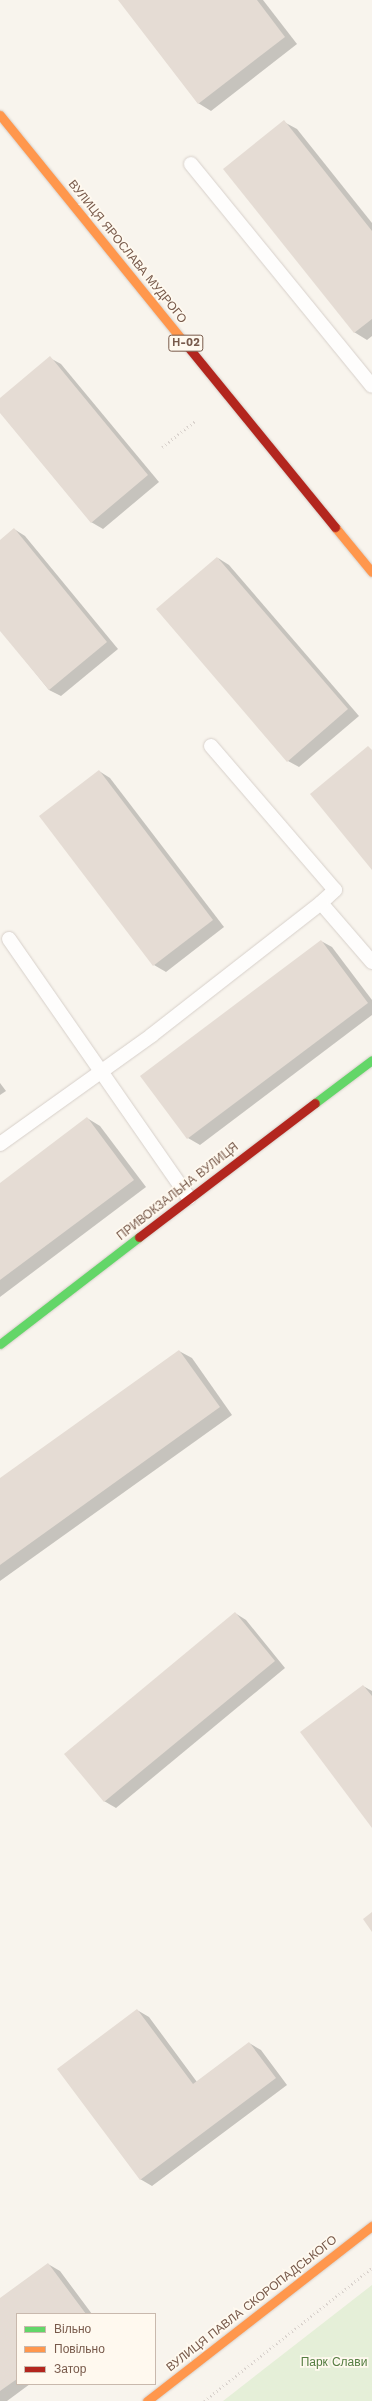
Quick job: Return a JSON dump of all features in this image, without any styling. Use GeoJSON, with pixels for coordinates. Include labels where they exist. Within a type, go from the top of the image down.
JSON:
{"type":"FeatureCollection","features":[{"type":"Feature","properties":{"kind":"street","name":"ВУЛИЦЯ ЯРОСЛАВА МУДРОГО"},"geometry":{"type":"LineString","coordinates":[[0,115],[372,572]]}},
{"type":"Feature","properties":{"kind":"street","name":"ПРИВОКЗАЛЬНА ВУЛИЦЯ"},"geometry":{"type":"LineString","coordinates":[[0,1344],[189,1198],[372,1060]]}},
{"type":"Feature","properties":{"kind":"street","name":"ВУЛИЦЯ ПАВЛА СКОРОПАДСЬКОГО"},"geometry":{"type":"LineString","coordinates":[[147,2401],[372,2226]]}},
{"type":"Feature","properties":{"kind":"lane"},"geometry":{"type":"LineString","coordinates":[[191,164],[372,386]]}},
{"type":"Feature","properties":{"kind":"lane"},"geometry":{"type":"LineString","coordinates":[[0,1144],[152,1035],[321,903],[335,890],[211,746]]}},
{"type":"Feature","properties":{"kind":"lane"},"geometry":{"type":"LineString","coordinates":[[321,903],[372,962]]}},
{"type":"Feature","properties":{"kind":"lane"},"geometry":{"type":"LineString","coordinates":[[9,939],[189,1198]]}},
{"type":"Feature","properties":{"kind":"path"},"geometry":{"type":"LineString","coordinates":[[162,447],[195,421]]}},
{"type":"Feature","properties":{"kind":"path"},"geometry":{"type":"LineString","coordinates":[[204,2401],[372,2268]]}},
{"type":"Feature","properties":{"kind":"green space","name":"Парк Слави"},"geometry":{"type":"Polygon","coordinates":[[[372,2285],[372,2401],[223,2401],[372,2285]]]}},
{"type":"Feature","properties":{"kind":"building"},"geometry":{"type":"Polygon","coordinates":[[[118,0],[257,0],[285,37],[198,104],[118,0]]]}},
{"type":"Feature","properties":{"kind":"building"},"geometry":{"type":"Polygon","coordinates":[[[284,120],[372,231],[372,319],[354,333],[223,169],[284,120]]]}},
{"type":"Feature","properties":{"kind":"building"},"geometry":{"type":"Polygon","coordinates":[[[50,356],[148,475],[91,523],[0,413],[0,398],[50,356]]]}},
{"type":"Feature","properties":{"kind":"building"},"geometry":{"type":"Polygon","coordinates":[[[14,528],[107,642],[49,690],[0,631],[0,540],[14,528]]]}},
{"type":"Feature","properties":{"kind":"building"},"geometry":{"type":"Polygon","coordinates":[[[217,557],[348,709],[287,762],[156,609],[217,557]]]}},
{"type":"Feature","properties":{"kind":"building"},"geometry":{"type":"Polygon","coordinates":[[[368,746],[372,750],[372,870],[310,794],[368,746]]]}},
{"type":"Feature","properties":{"kind":"building"},"geometry":{"type":"Polygon","coordinates":[[[99,770],[213,920],[153,966],[39,816],[99,770]]]}},
{"type":"Feature","properties":{"kind":"building"},"geometry":{"type":"Polygon","coordinates":[[[321,940],[368,1003],[187,1139],[140,1076],[321,940]]]}},
{"type":"Feature","properties":{"kind":"building"},"geometry":{"type":"Polygon","coordinates":[[[87,1117],[134,1180],[0,1280],[0,1183],[87,1117]]]}},
{"type":"Feature","properties":{"kind":"building"},"geometry":{"type":"Polygon","coordinates":[[[179,1350],[220,1407],[0,1565],[0,1478],[179,1350]]]}},
{"type":"Feature","properties":{"kind":"building"},"geometry":{"type":"Polygon","coordinates":[[[235,1612],[275,1661],[104,1802],[64,1754],[235,1612]]]}},
{"type":"Feature","properties":{"kind":"building"},"geometry":{"type":"Polygon","coordinates":[[[363,1685],[372,1696],[372,1828],[300,1732],[363,1685]]]}},
{"type":"Feature","properties":{"kind":"building"},"geometry":{"type":"Polygon","coordinates":[[[372,1912],[372,1932],[363,1919],[372,1912]]]}},
{"type":"Feature","properties":{"kind":"building"},"geometry":{"type":"Polygon","coordinates":[[[137,2009],[193,2084],[249,2042],[276,2078],[140,2180],[57,2069],[137,2009]]]}},
{"type":"Feature","properties":{"kind":"building"},"geometry":{"type":"Polygon","coordinates":[[[48,2263],[85,2313],[16,2313],[16,2380],[0,2391],[0,2298],[48,2263]]]}},
{"type":"Feature","properties":{"kind":"traffic: fast"},"geometry":{"type":"LineString","coordinates":[[315,1103],[372,1060]]}},
{"type":"Feature","properties":{"kind":"traffic: fast"},"geometry":{"type":"LineString","coordinates":[[0,1344],[139,1237]]}},
{"type":"Feature","properties":{"kind":"traffic: slow"},"geometry":{"type":"LineString","coordinates":[[0,115],[184,342]]}},
{"type":"Feature","properties":{"kind":"traffic: slow"},"geometry":{"type":"LineString","coordinates":[[335,527],[372,572]]}},
{"type":"Feature","properties":{"kind":"traffic: slow"},"geometry":{"type":"LineString","coordinates":[[147,2401],[372,2226]]}},
{"type":"Feature","properties":{"kind":"traffic: jam"},"geometry":{"type":"LineString","coordinates":[[184,342],[335,527]]}},
{"type":"Feature","properties":{"kind":"traffic: jam"},"geometry":{"type":"LineString","coordinates":[[139,1237],[315,1103]]}}]}
